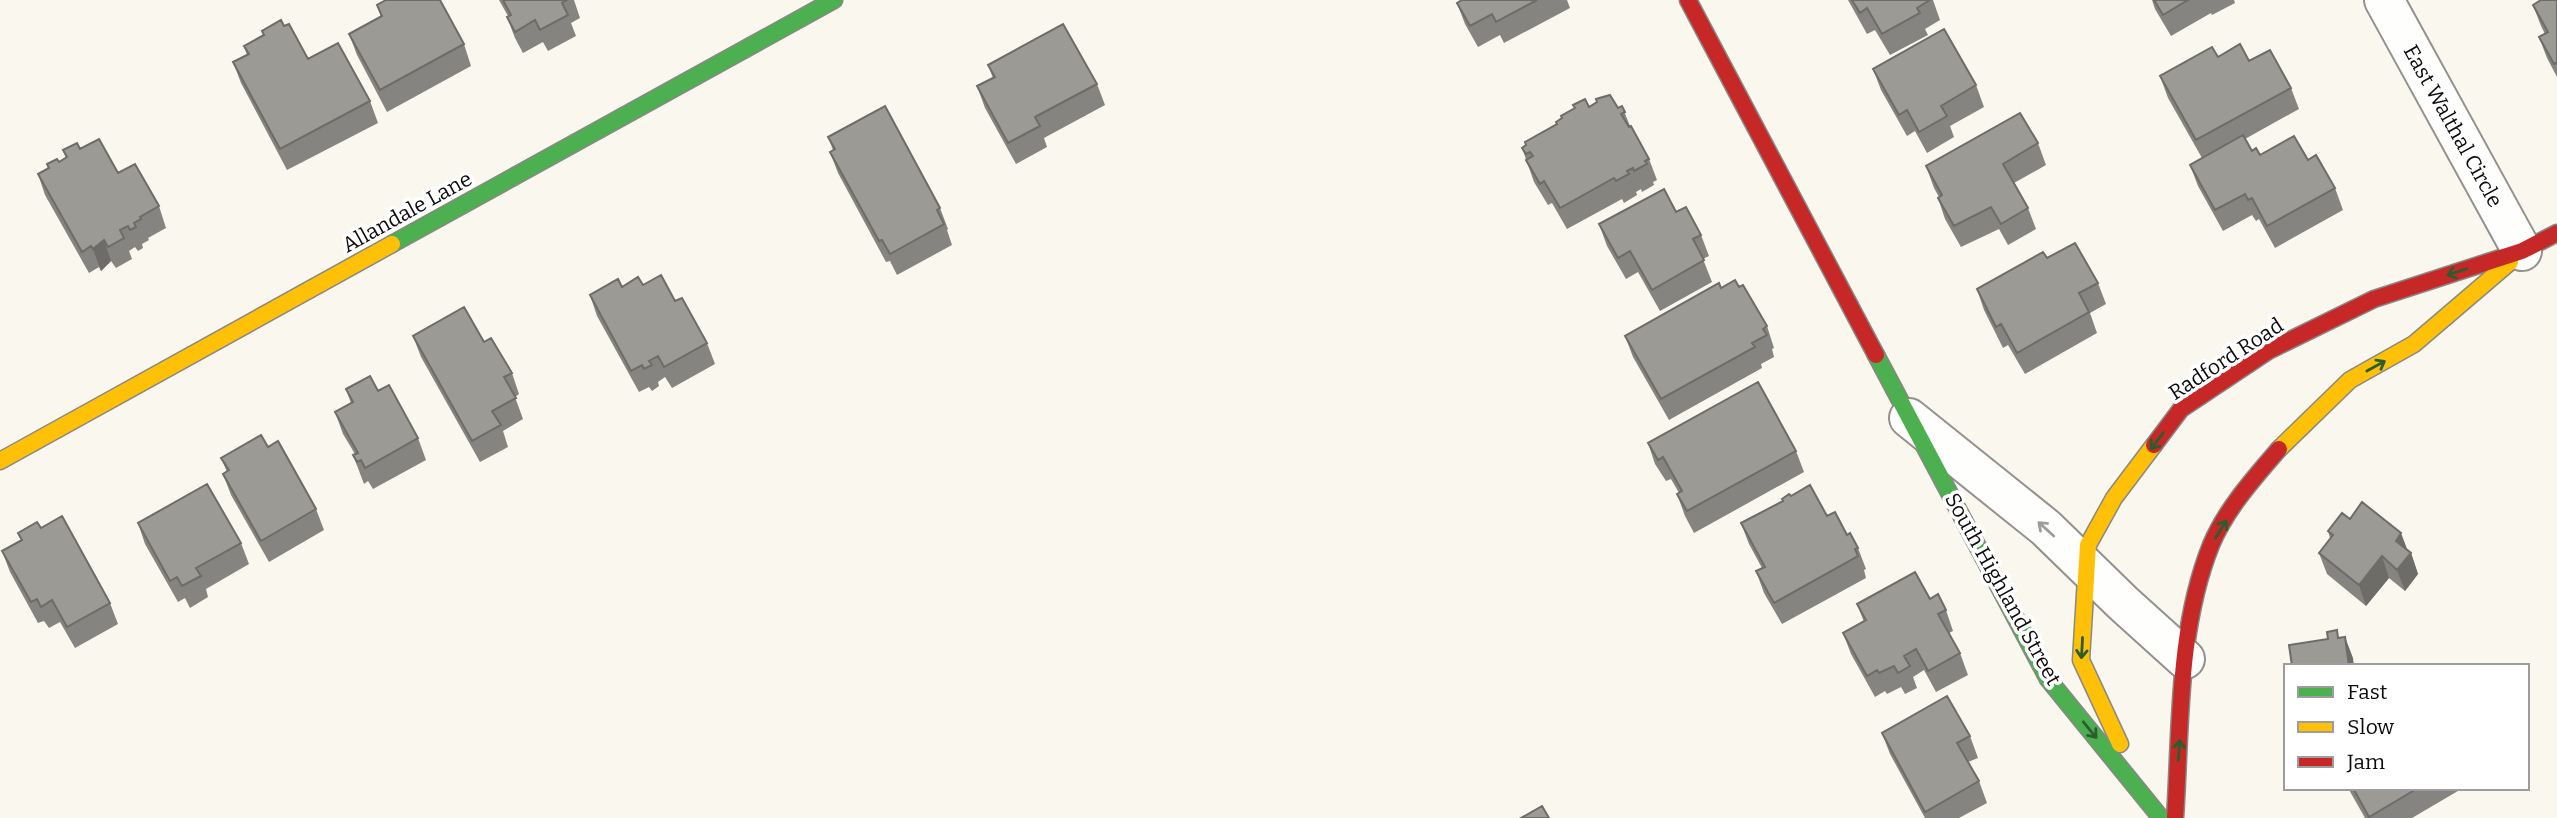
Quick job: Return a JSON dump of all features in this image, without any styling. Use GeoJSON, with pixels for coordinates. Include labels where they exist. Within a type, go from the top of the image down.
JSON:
{"type":"FeatureCollection","features":[{"type":"Feature","properties":{"kind":"street","name":"Allandale Lane"},"geometry":{"type":"LineString","coordinates":[[0,461],[834,0]]}},
{"type":"Feature","properties":{"kind":"street","name":"South Highland Street"},"geometry":{"type":"LineString","coordinates":[[1688,0],[2048,679],[2163,818]]}},
{"type":"Feature","properties":{"kind":"street","name":"East Walthal Circle"},"geometry":{"type":"LineString","coordinates":[[2384,0],[2522,251]]}},
{"type":"Feature","properties":{"kind":"street","name":"Radford Road"},"geometry":{"type":"LineString","coordinates":[[2163,818],[2117,738],[2081,660],[2088,545],[2114,498],[2181,409],[2267,351],[2374,299],[2522,251],[2557,233]]}},
{"type":"Feature","properties":{"kind":"street","name":"Radford Road"},"geometry":{"type":"LineString","coordinates":[[2175,818],[2185,659],[2191,609],[2212,543],[2246,487],[2292,433],[2350,380],[2414,344],[2522,251]]}},
{"type":"Feature","properties":{"kind":"street","name":"South Highland Street"},"geometry":{"type":"LineString","coordinates":[[1909,418],[2046,528],[2185,659]]}},
{"type":"Feature","properties":{"kind":"building"},"geometry":{"type":"Polygon","coordinates":[[[386,0],[440,0],[464,44],[380,90],[349,34],[382,16],[377,5],[386,0]]]}},
{"type":"Feature","properties":{"kind":"building"},"geometry":{"type":"Polygon","coordinates":[[[503,0],[567,0],[562,3],[568,15],[540,30],[535,20],[515,32],[507,17],[511,15],[503,0]]]}},
{"type":"Feature","properties":{"kind":"building"},"geometry":{"type":"Polygon","coordinates":[[[1462,0],[1537,0],[1496,22],[1492,14],[1470,26],[1457,3],[1462,0]]]}},
{"type":"Feature","properties":{"kind":"building"},"geometry":{"type":"Polygon","coordinates":[[[1852,0],[1930,0],[1917,8],[1920,13],[1882,34],[1867,8],[1860,13],[1852,0]]]}},
{"type":"Feature","properties":{"kind":"building"},"geometry":{"type":"Polygon","coordinates":[[[2154,0],[2188,0],[2163,15],[2154,0]]]}},
{"type":"Feature","properties":{"kind":"building"},"geometry":{"type":"Polygon","coordinates":[[[2541,0],[2557,0],[2557,62],[2554,64],[2539,37],[2548,32],[2533,5],[2541,0]]]}},
{"type":"Feature","properties":{"kind":"building"},"geometry":{"type":"Polygon","coordinates":[[[281,20],[284,26],[289,24],[308,59],[338,43],[370,101],[280,149],[233,62],[249,54],[244,46],[264,35],[262,31],[281,20]]]}},
{"type":"Feature","properties":{"kind":"building"},"geometry":{"type":"Polygon","coordinates":[[[1063,24],[1097,84],[1035,117],[1040,126],[1008,143],[977,86],[995,77],[988,65],[1063,24]]]}},
{"type":"Feature","properties":{"kind":"building"},"geometry":{"type":"Polygon","coordinates":[[[1944,29],[1976,85],[1941,106],[1947,116],[1919,132],[1907,110],[1899,115],[1873,69],[1944,29]]]}},
{"type":"Feature","properties":{"kind":"building"},"geometry":{"type":"Polygon","coordinates":[[[2240,44],[2249,61],[2270,50],[2291,88],[2196,140],[2160,76],[2212,47],[2218,57],[2240,44]]]}},
{"type":"Feature","properties":{"kind":"building"},"geometry":{"type":"Polygon","coordinates":[[[1610,95],[1618,108],[1622,106],[1625,112],[1621,114],[1629,127],[1631,126],[1649,159],[1645,161],[1647,164],[1634,171],[1633,168],[1627,171],[1629,174],[1616,181],[1614,178],[1560,208],[1544,181],[1540,184],[1526,160],[1533,156],[1530,152],[1526,154],[1522,148],[1526,145],[1525,142],[1557,124],[1561,116],[1575,108],[1573,105],[1585,99],[1589,107],[1597,102],[1596,99],[1610,95]]]}},
{"type":"Feature","properties":{"kind":"building"},"geometry":{"type":"Polygon","coordinates":[[[885,106],[940,208],[937,210],[944,224],[890,254],[882,240],[879,241],[830,152],[835,149],[828,137],[885,106]]]}},
{"type":"Feature","properties":{"kind":"building"},"geometry":{"type":"Polygon","coordinates":[[[2020,113],[2038,143],[2003,164],[2028,208],[2001,224],[1991,207],[1954,226],[1938,198],[1942,195],[1926,166],[2020,113]]]}},
{"type":"Feature","properties":{"kind":"building"},"geometry":{"type":"Polygon","coordinates":[[[2243,135],[2252,151],[2256,148],[2260,155],[2294,136],[2308,160],[2316,155],[2335,188],[2267,226],[2252,198],[2248,200],[2245,194],[2215,210],[2190,165],[2243,135]]]}},
{"type":"Feature","properties":{"kind":"building"},"geometry":{"type":"Polygon","coordinates":[[[99,139],[118,173],[135,164],[159,206],[140,217],[141,219],[134,223],[136,227],[130,230],[128,226],[120,230],[124,238],[108,247],[104,240],[93,249],[91,246],[82,252],[38,174],[49,168],[47,164],[67,157],[63,150],[77,143],[80,149],[99,139]]]}},
{"type":"Feature","properties":{"kind":"building"},"geometry":{"type":"Polygon","coordinates":[[[1664,189],[1676,212],[1686,207],[1701,235],[1693,239],[1704,260],[1652,290],[1630,251],[1618,258],[1599,224],[1664,189]]]}},
{"type":"Feature","properties":{"kind":"building"},"geometry":{"type":"Polygon","coordinates":[[[2075,243],[2098,283],[2079,293],[2089,312],[2017,353],[2001,324],[1996,327],[1977,289],[2043,252],[2047,258],[2075,243]]]}},
{"type":"Feature","properties":{"kind":"building"},"geometry":{"type":"Polygon","coordinates":[[[661,275],[675,301],[682,298],[707,343],[664,367],[658,356],[649,361],[652,365],[644,369],[642,365],[631,371],[590,295],[618,279],[622,287],[638,277],[643,285],[661,275]]]}},
{"type":"Feature","properties":{"kind":"building"},"geometry":{"type":"Polygon","coordinates":[[[1735,280],[1739,287],[1743,285],[1767,326],[1763,329],[1767,335],[1752,343],[1755,347],[1661,399],[1625,336],[1719,283],[1721,288],[1735,280]]]}},
{"type":"Feature","properties":{"kind":"building"},"geometry":{"type":"Polygon","coordinates":[[[464,307],[484,342],[491,338],[512,373],[504,377],[516,398],[492,411],[501,425],[472,441],[413,336],[464,307]]]}},
{"type":"Feature","properties":{"kind":"building"},"geometry":{"type":"Polygon","coordinates":[[[370,376],[378,391],[389,385],[418,438],[365,468],[361,460],[357,462],[353,455],[358,453],[335,412],[353,402],[346,389],[370,376]]]}},
{"type":"Feature","properties":{"kind":"building"},"geometry":{"type":"Polygon","coordinates":[[[1758,382],[1796,451],[1687,511],[1677,494],[1682,491],[1663,457],[1658,460],[1648,443],[1758,382]]]}},
{"type":"Feature","properties":{"kind":"building"},"geometry":{"type":"Polygon","coordinates":[[[261,435],[268,447],[278,441],[316,509],[261,541],[223,474],[229,470],[221,458],[261,435]]]}},
{"type":"Feature","properties":{"kind":"building"},"geometry":{"type":"Polygon","coordinates":[[[207,484],[241,543],[196,568],[201,576],[182,586],[177,577],[170,581],[138,523],[207,484]]]}},
{"type":"Feature","properties":{"kind":"building"},"geometry":{"type":"Polygon","coordinates":[[[1810,485],[1827,516],[1835,512],[1847,535],[1850,533],[1858,548],[1855,549],[1858,556],[1774,603],[1756,571],[1765,567],[1741,523],[1783,501],[1789,494],[1791,496],[1810,485]]]}},
{"type":"Feature","properties":{"kind":"building"},"geometry":{"type":"Polygon","coordinates":[[[2362,502],[2401,533],[2396,541],[2411,553],[2397,570],[2382,556],[2359,585],[2319,553],[2333,535],[2328,531],[2342,513],[2350,519],[2362,502]]]}},
{"type":"Feature","properties":{"kind":"building"},"geometry":{"type":"Polygon","coordinates":[[[62,516],[110,603],[67,627],[52,600],[41,607],[37,599],[31,602],[2,551],[22,540],[18,533],[37,522],[41,528],[62,516]]]}},
{"type":"Feature","properties":{"kind":"building"},"geometry":{"type":"Polygon","coordinates":[[[1915,572],[1930,599],[1938,594],[1946,610],[1938,614],[1960,653],[1928,671],[1916,649],[1904,656],[1910,666],[1898,673],[1894,666],[1879,673],[1877,670],[1867,676],[1843,633],[1866,620],[1857,604],[1915,572]]]}},
{"type":"Feature","properties":{"kind":"building"},"geometry":{"type":"Polygon","coordinates":[[[2337,630],[2338,638],[2345,637],[2349,664],[2292,664],[2289,645],[2328,639],[2327,632],[2337,630]]]}},
{"type":"Feature","properties":{"kind":"building"},"geometry":{"type":"Polygon","coordinates":[[[1947,696],[1970,736],[1957,743],[1979,781],[1925,812],[1882,733],[1947,696]]]}},
{"type":"Feature","properties":{"kind":"building"},"geometry":{"type":"Polygon","coordinates":[[[2354,790],[2415,790],[2369,817],[2354,790]]]}},
{"type":"Feature","properties":{"kind":"building"},"geometry":{"type":"Polygon","coordinates":[[[1542,806],[1549,818],[1521,818],[1542,806]]]}},
{"type":"Feature","properties":{"kind":"traffic: fast"},"geometry":{"type":"LineString","coordinates":[[392,244],[834,0]]}},
{"type":"Feature","properties":{"kind":"traffic: fast"},"geometry":{"type":"LineString","coordinates":[[1876,355],[2048,679],[2161,818]]}},
{"type":"Feature","properties":{"kind":"traffic: slow"},"geometry":{"type":"LineString","coordinates":[[0,461],[392,244]]}},
{"type":"Feature","properties":{"kind":"traffic: slow"},"geometry":{"type":"LineString","coordinates":[[2279,449],[2350,380],[2414,344],[2510,262]]}},
{"type":"Feature","properties":{"kind":"traffic: slow"},"geometry":{"type":"LineString","coordinates":[[2120,744],[2081,660],[2088,545],[2114,498],[2154,445]]}},
{"type":"Feature","properties":{"kind":"traffic: jam"},"geometry":{"type":"LineString","coordinates":[[1688,0],[1876,355]]}},
{"type":"Feature","properties":{"kind":"traffic: jam"},"geometry":{"type":"LineString","coordinates":[[2154,445],[2181,409],[2268,351],[2374,299],[2522,251],[2557,233]]}},
{"type":"Feature","properties":{"kind":"traffic: jam"},"geometry":{"type":"LineString","coordinates":[[2175,818],[2182,679],[2200,577],[2224,519],[2279,449]]}}]}
